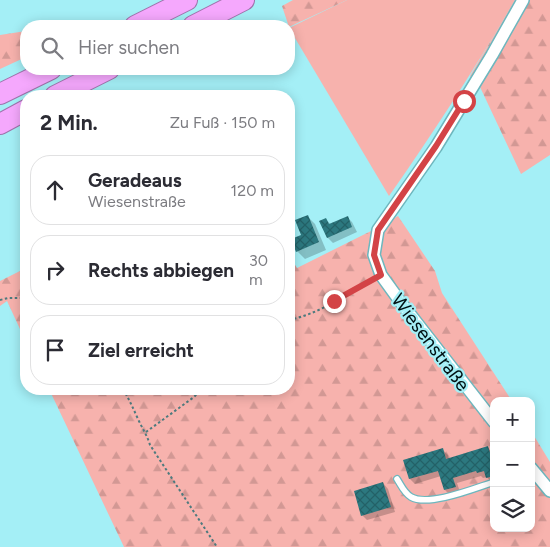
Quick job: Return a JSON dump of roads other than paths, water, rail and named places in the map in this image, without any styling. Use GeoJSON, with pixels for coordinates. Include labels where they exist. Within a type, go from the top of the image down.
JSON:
{"type":"FeatureCollection","features":[{"type":"Feature","properties":{"kind":"highway"},"geometry":{"type":"LineString","coordinates":[[147,20],[187,0]]}},
{"type":"Feature","properties":{"kind":"highway"},"geometry":{"type":"LineString","coordinates":[[205,20],[244,0]]}},
{"type":"Feature","properties":{"kind":"highway"},"geometry":{"type":"LineString","coordinates":[[0,94],[39,75]]}},
{"type":"Feature","properties":{"kind":"highway"},"geometry":{"type":"LineString","coordinates":[[67,90],[98,75]]}},
{"type":"Feature","properties":{"kind":"highway"},"geometry":{"type":"LineString","coordinates":[[0,124],[20,113]]}},
{"type":"Feature","properties":{"kind":"street","name":"Wiesenstraße"},"geometry":{"type":"LineString","coordinates":[[490,417],[381,275],[374,255],[378,230],[436,146],[492,55],[523,0]]}},
{"type":"Feature","properties":{"kind":"street"},"geometry":{"type":"LineString","coordinates":[[535,474],[550,491]]}},
{"type":"Feature","properties":{"kind":"lane"},"geometry":{"type":"LineString","coordinates":[[397,478],[405,492],[412,498],[422,500],[436,499],[490,483]]}}]}
